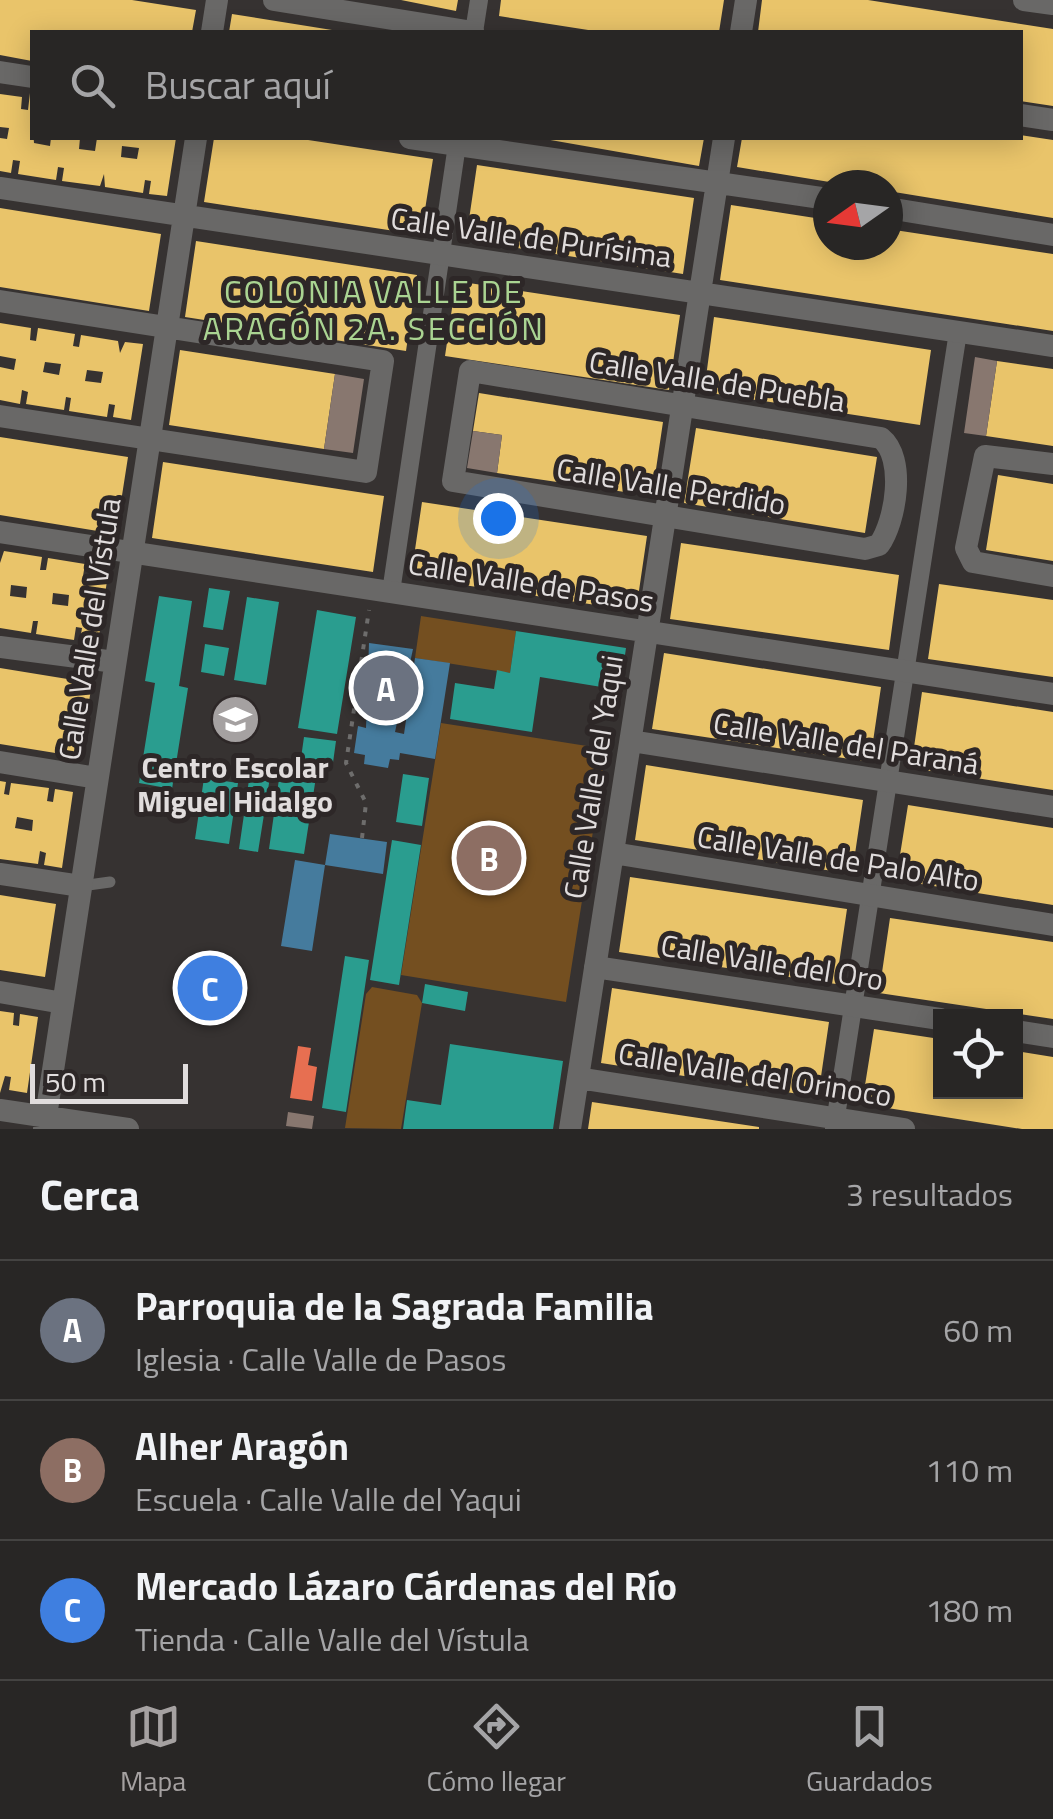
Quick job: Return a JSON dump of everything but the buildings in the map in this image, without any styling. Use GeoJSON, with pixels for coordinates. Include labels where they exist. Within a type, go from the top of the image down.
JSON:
{"type":"FeatureCollection","features":[{"type":"Feature","properties":{"kind":"street"},"geometry":{"type":"LineString","coordinates":[[212,30],[217,0]]}},
{"type":"Feature","properties":{"kind":"street"},"geometry":{"type":"LineString","coordinates":[[274,0],[462,30]]}},
{"type":"Feature","properties":{"kind":"street"},"geometry":{"type":"LineString","coordinates":[[474,30],[479,0]]}},
{"type":"Feature","properties":{"kind":"street"},"geometry":{"type":"LineString","coordinates":[[740,30],[746,0]]}},
{"type":"Feature","properties":{"kind":"street"},"geometry":{"type":"LineString","coordinates":[[1024,0],[1053,4]]}},
{"type":"Feature","properties":{"kind":"street"},"geometry":{"type":"LineString","coordinates":[[0,72],[30,77]]}},
{"type":"Feature","properties":{"kind":"street"},"geometry":{"type":"LineString","coordinates":[[1023,115],[1053,120]]}},
{"type":"Feature","properties":{"kind":"street","name":"Calle Valle del Vístula"},"geometry":{"type":"LineString","coordinates":[[45,1123],[81,886],[95,848],[98,778],[196,140]]}},
{"type":"Feature","properties":{"kind":"street","name":"Calle Valle del Yaqui"},"geometry":{"type":"LineString","coordinates":[[570,1129],[588,1079],[595,967],[724,140]]}},
{"type":"Feature","properties":{"kind":"street"},"geometry":{"type":"LineString","coordinates":[[381,591],[458,141],[813,196]]}},
{"type":"Feature","properties":{"kind":"street","name":"Calle Valle de Purísima"},"geometry":{"type":"LineString","coordinates":[[0,188],[1053,346]]}},
{"type":"Feature","properties":{"kind":"street"},"geometry":{"type":"LineString","coordinates":[[903,210],[1053,235]]}},
{"type":"Feature","properties":{"kind":"street"},"geometry":{"type":"LineString","coordinates":[[0,301],[383,361],[366,472],[0,416]]}},
{"type":"Feature","properties":{"kind":"street"},"geometry":{"type":"LineString","coordinates":[[835,1124],[958,332]]}},
{"type":"Feature","properties":{"kind":"street","name":"Calle Valle de Puebla"},"geometry":{"type":"LineString","coordinates":[[453,481],[470,372],[882,438],[892,448],[897,464],[886,532],[879,545]]}},
{"type":"Feature","properties":{"kind":"street"},"geometry":{"type":"LineString","coordinates":[[1053,464],[984,456],[966,548],[968,559],[1053,576]]}},
{"type":"Feature","properties":{"kind":"street","name":"Calle Valle Perdido"},"geometry":{"type":"LineString","coordinates":[[453,481],[864,549],[879,545]]}},
{"type":"Feature","properties":{"kind":"street","name":"Calle Valle de Pasos"},"geometry":{"type":"LineString","coordinates":[[0,532],[1053,694]]}},
{"type":"Feature","properties":{"kind":"street"},"geometry":{"type":"LineString","coordinates":[[0,646],[115,662]]}},
{"type":"Feature","properties":{"kind":"street","name":"Calle Valle del Paraná"},"geometry":{"type":"LineString","coordinates":[[630,741],[1053,807]]}},
{"type":"Feature","properties":{"kind":"street"},"geometry":{"type":"LineString","coordinates":[[0,762],[98,778]]}},
{"type":"Feature","properties":{"kind":"street","name":"Calle Valle de Palo Alto"},"geometry":{"type":"LineString","coordinates":[[613,853],[1053,924]]}},
{"type":"Feature","properties":{"kind":"street"},"geometry":{"type":"LineString","coordinates":[[0,874],[81,886]]}},
{"type":"Feature","properties":{"kind":"street","name":"Calle Valle del Oro"},"geometry":{"type":"LineString","coordinates":[[595,967],[933,1019]]}},
{"type":"Feature","properties":{"kind":"street"},"geometry":{"type":"LineString","coordinates":[[0,992],[63,1002]]}},
{"type":"Feature","properties":{"kind":"street"},"geometry":{"type":"LineString","coordinates":[[1023,1032],[1053,1037]]}},
{"type":"Feature","properties":{"kind":"street","name":"Calle Valle del Orinoco"},"geometry":{"type":"LineString","coordinates":[[588,1079],[835,1124],[904,1129]]}},
{"type":"Feature","properties":{"kind":"street"},"geometry":{"type":"LineString","coordinates":[[0,1110],[45,1123],[128,1129]]}},
{"type":"Feature","properties":{"kind":"lane"},"geometry":{"type":"LineString","coordinates":[[81,886],[110,882]]}},
{"type":"Feature","properties":{"kind":"path"},"geometry":{"type":"LineString","coordinates":[[362,838],[366,803],[346,762],[381,591]]}},
{"type":"Feature","properties":{"kind":"shaded area"},"geometry":{"type":"Polygon","coordinates":[[[421,616],[516,631],[510,673],[415,658],[421,616]]]}},
{"type":"Feature","properties":{"kind":"shaded area"},"geometry":{"type":"Polygon","coordinates":[[[441,723],[606,749],[566,1002],[401,975],[441,723]]]}},
{"type":"Feature","properties":{"kind":"shaded area"},"geometry":{"type":"Polygon","coordinates":[[[372,987],[417,995],[422,1003],[401,1129],[345,1128],[366,994],[372,987]]]}},
{"type":"Feature","properties":{"kind":"place","name":"Parroquia de la Sagrada Familia"},"geometry":{"type":"Point","coordinates":[386,688]}},
{"type":"Feature","properties":{"kind":"place","name":"Centro Escolar Miguel Hidalgo"},"geometry":{"type":"Point","coordinates":[235,719]}},
{"type":"Feature","properties":{"kind":"place","name":"Alher Aragón"},"geometry":{"type":"Point","coordinates":[489,858]}},
{"type":"Feature","properties":{"kind":"place","name":"Mercado Lázaro Cárdenas del Río"},"geometry":{"type":"Point","coordinates":[210,988]}},
{"type":"Feature","properties":{"kind":"district","name":"COLONIA VALLE DE ARAGÓN 2A. SECCIÓN"},"geometry":{"type":"Point","coordinates":[374,310]}}]}
